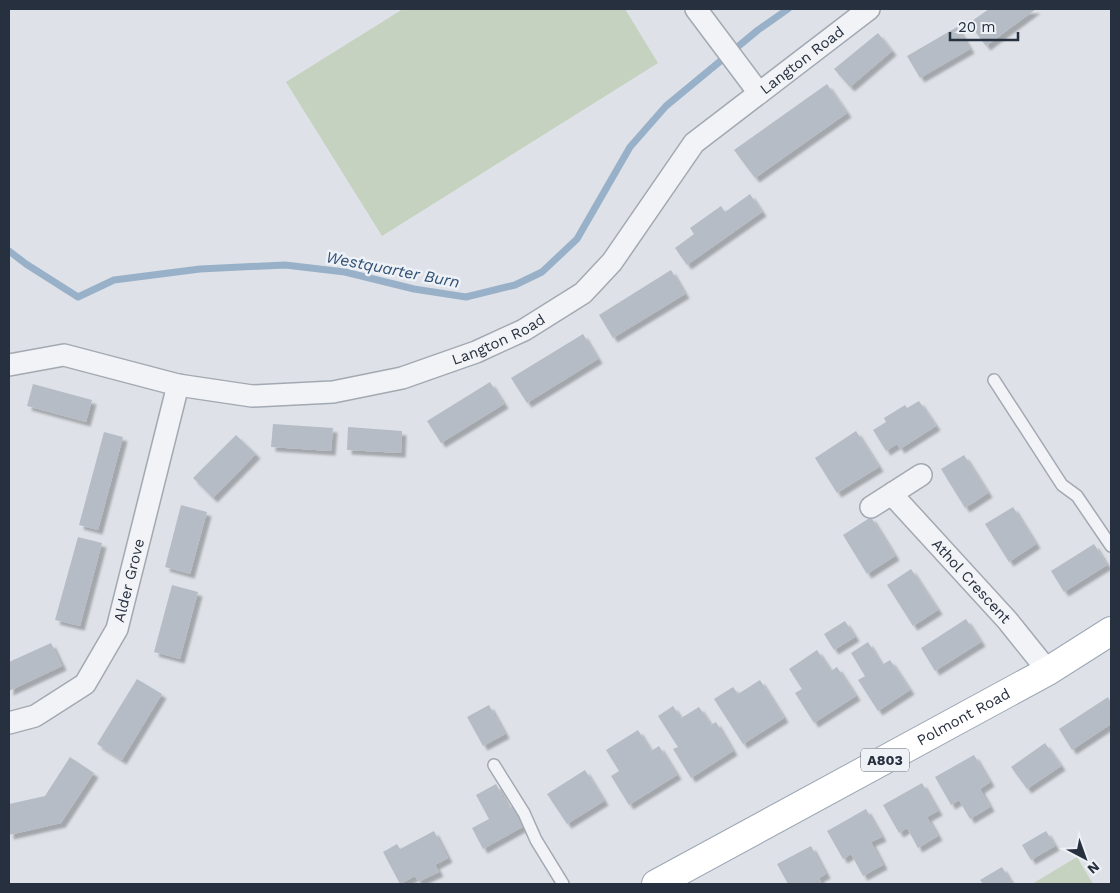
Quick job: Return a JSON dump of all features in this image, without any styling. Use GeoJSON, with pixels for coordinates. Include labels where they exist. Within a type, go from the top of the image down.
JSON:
{"type":"FeatureCollection","features":[{"type":"Feature","properties":{"kind":"main road","name":"Polmont Road"},"geometry":{"type":"LineString","coordinates":[[656,884],[1048,671],[1111,631]]}},
{"type":"Feature","properties":{"kind":"street"},"geometry":{"type":"LineString","coordinates":[[696,9],[759,93]]}},
{"type":"Feature","properties":{"kind":"street","name":"Langton Road"},"geometry":{"type":"LineString","coordinates":[[9,366],[64,355],[178,386],[252,396],[334,392],[402,378],[476,352],[524,330],[583,293],[612,262],[694,143],[869,9]]}},
{"type":"Feature","properties":{"kind":"street","name":"Alder Grove"},"geometry":{"type":"LineString","coordinates":[[9,723],[35,716],[85,684],[117,629],[178,386]]}},
{"type":"Feature","properties":{"kind":"street"},"geometry":{"type":"LineString","coordinates":[[871,507],[921,475]]}},
{"type":"Feature","properties":{"kind":"street","name":"Athol Crescent"},"geometry":{"type":"LineString","coordinates":[[893,493],[914,521],[1007,620],[1048,671]]}},
{"type":"Feature","properties":{"kind":"lane"},"geometry":{"type":"LineString","coordinates":[[994,380],[1062,485],[1077,496],[1111,546]]}},
{"type":"Feature","properties":{"kind":"lane"},"geometry":{"type":"LineString","coordinates":[[494,765],[563,884]]}},
{"type":"Feature","properties":{"kind":"green space"},"geometry":{"type":"Polygon","coordinates":[[[403,9],[625,9],[658,63],[382,236],[286,82],[403,9]]]}},
{"type":"Feature","properties":{"kind":"green space"},"geometry":{"type":"Polygon","coordinates":[[[1077,857],[1093,884],[1032,884],[1077,857]]]}},
{"type":"Feature","properties":{"kind":"building"},"geometry":{"type":"Polygon","coordinates":[[[989,9],[1036,9],[986,46],[969,23],[989,9]]]}},
{"type":"Feature","properties":{"kind":"building"},"geometry":{"type":"Polygon","coordinates":[[[957,27],[970,49],[920,78],[907,56],[957,27]]]}},
{"type":"Feature","properties":{"kind":"building"},"geometry":{"type":"Polygon","coordinates":[[[878,33],[892,51],[850,87],[834,69],[878,33]]]}},
{"type":"Feature","properties":{"kind":"building"},"geometry":{"type":"Polygon","coordinates":[[[827,84],[847,113],[755,178],[734,150],[827,84]]]}},
{"type":"Feature","properties":{"kind":"building"},"geometry":{"type":"Polygon","coordinates":[[[750,194],[762,212],[687,265],[675,248],[694,234],[690,228],[721,206],[725,212],[750,194]]]}},
{"type":"Feature","properties":{"kind":"building"},"geometry":{"type":"Polygon","coordinates":[[[671,270],[685,294],[613,338],[599,315],[671,270]]]}},
{"type":"Feature","properties":{"kind":"building"},"geometry":{"type":"Polygon","coordinates":[[[583,334],[598,359],[527,403],[511,378],[583,334]]]}},
{"type":"Feature","properties":{"kind":"building"},"geometry":{"type":"Polygon","coordinates":[[[490,382],[504,404],[441,443],[427,421],[490,382]]]}},
{"type":"Feature","properties":{"kind":"building"},"geometry":{"type":"Polygon","coordinates":[[[33,384],[92,400],[86,422],[27,406],[33,384]]]}},
{"type":"Feature","properties":{"kind":"building"},"geometry":{"type":"Polygon","coordinates":[[[919,401],[936,426],[900,449],[897,444],[886,451],[873,430],[886,422],[884,418],[905,405],[907,408],[919,401]]]}},
{"type":"Feature","properties":{"kind":"building"},"geometry":{"type":"Polygon","coordinates":[[[273,424],[333,428],[331,451],[271,447],[273,424]]]}},
{"type":"Feature","properties":{"kind":"building"},"geometry":{"type":"Polygon","coordinates":[[[348,427],[402,431],[401,453],[347,450],[348,427]]]}},
{"type":"Feature","properties":{"kind":"building"},"geometry":{"type":"Polygon","coordinates":[[[856,431],[879,467],[837,493],[815,458],[856,431]]]}},
{"type":"Feature","properties":{"kind":"building"},"geometry":{"type":"Polygon","coordinates":[[[104,432],[123,437],[98,530],[79,525],[104,432]]]}},
{"type":"Feature","properties":{"kind":"building"},"geometry":{"type":"Polygon","coordinates":[[[236,435],[256,454],[213,498],[193,478],[236,435]]]}},
{"type":"Feature","properties":{"kind":"building"},"geometry":{"type":"Polygon","coordinates":[[[964,455],[988,493],[965,508],[941,469],[964,455]]]}},
{"type":"Feature","properties":{"kind":"building"},"geometry":{"type":"Polygon","coordinates":[[[181,505],[207,512],[190,574],[165,567],[181,505]]]}},
{"type":"Feature","properties":{"kind":"building"},"geometry":{"type":"Polygon","coordinates":[[[1013,507],[1036,544],[1009,562],[985,524],[1013,507]]]}},
{"type":"Feature","properties":{"kind":"building"},"geometry":{"type":"Polygon","coordinates":[[[871,517],[895,556],[867,574],[843,535],[871,517]]]}},
{"type":"Feature","properties":{"kind":"building"},"geometry":{"type":"Polygon","coordinates":[[[78,537],[102,543],[80,626],[55,620],[78,537]]]}},
{"type":"Feature","properties":{"kind":"building"},"geometry":{"type":"Polygon","coordinates":[[[1094,544],[1107,565],[1064,592],[1051,571],[1094,544]]]}},
{"type":"Feature","properties":{"kind":"building"},"geometry":{"type":"Polygon","coordinates":[[[911,569],[938,610],[913,626],[887,585],[911,569]]]}},
{"type":"Feature","properties":{"kind":"building"},"geometry":{"type":"Polygon","coordinates":[[[172,585],[198,592],[180,659],[154,652],[172,585]]]}},
{"type":"Feature","properties":{"kind":"building"},"geometry":{"type":"Polygon","coordinates":[[[966,619],[981,642],[935,671],[921,648],[966,619]]]}},
{"type":"Feature","properties":{"kind":"building"},"geometry":{"type":"Polygon","coordinates":[[[845,621],[855,637],[834,650],[824,634],[845,621]]]}},
{"type":"Feature","properties":{"kind":"building"},"geometry":{"type":"Polygon","coordinates":[[[868,642],[882,665],[890,660],[910,690],[878,711],[858,680],[865,676],[851,653],[868,642]]]}},
{"type":"Feature","properties":{"kind":"building"},"geometry":{"type":"Polygon","coordinates":[[[51,643],[62,666],[9,691],[9,662],[51,643]]]}},
{"type":"Feature","properties":{"kind":"building"},"geometry":{"type":"Polygon","coordinates":[[[817,650],[831,671],[837,667],[856,696],[814,723],[795,693],[802,689],[789,669],[817,650]]]}},
{"type":"Feature","properties":{"kind":"building"},"geometry":{"type":"Polygon","coordinates":[[[137,679],[162,694],[122,760],[97,744],[137,679]]]}},
{"type":"Feature","properties":{"kind":"building"},"geometry":{"type":"Polygon","coordinates":[[[760,680],[784,718],[743,744],[714,699],[733,687],[738,694],[760,680]]]}},
{"type":"Feature","properties":{"kind":"building"},"geometry":{"type":"Polygon","coordinates":[[[1108,697],[1111,703],[1111,724],[1072,750],[1059,729],[1108,697]]]}},
{"type":"Feature","properties":{"kind":"building"},"geometry":{"type":"Polygon","coordinates":[[[489,705],[505,734],[483,746],[467,717],[489,705]]]}},
{"type":"Feature","properties":{"kind":"building"},"geometry":{"type":"Polygon","coordinates":[[[673,706],[681,718],[699,707],[711,725],[716,722],[733,751],[691,778],[673,749],[678,747],[658,716],[673,706]]]}},
{"type":"Feature","properties":{"kind":"building"},"geometry":{"type":"Polygon","coordinates":[[[638,730],[651,751],[659,746],[677,775],[629,805],[611,776],[619,771],[606,750],[638,730]]]}},
{"type":"Feature","properties":{"kind":"building"},"geometry":{"type":"Polygon","coordinates":[[[1045,743],[1061,766],[1027,789],[1011,767],[1045,743]]]}},
{"type":"Feature","properties":{"kind":"building"},"geometry":{"type":"Polygon","coordinates":[[[974,755],[990,782],[980,789],[990,807],[970,819],[959,800],[951,805],[935,777],[974,755]]]}},
{"type":"Feature","properties":{"kind":"building"},"geometry":{"type":"Polygon","coordinates":[[[70,757],[94,773],[61,823],[9,835],[9,804],[45,796],[70,757]]]}},
{"type":"Feature","properties":{"kind":"building"},"geometry":{"type":"Polygon","coordinates":[[[585,770],[604,801],[567,824],[547,794],[585,770]]]}},
{"type":"Feature","properties":{"kind":"building"},"geometry":{"type":"Polygon","coordinates":[[[922,783],[938,811],[927,817],[938,836],[918,848],[907,828],[899,833],[883,805],[922,783]]]}},
{"type":"Feature","properties":{"kind":"building"},"geometry":{"type":"Polygon","coordinates":[[[496,784],[509,808],[515,805],[526,825],[483,849],[472,828],[489,819],[476,795],[496,784]]]}},
{"type":"Feature","properties":{"kind":"building"},"geometry":{"type":"Polygon","coordinates":[[[866,809],[882,837],[871,842],[883,865],[863,876],[851,854],[843,859],[827,831],[866,809]]]}},
{"type":"Feature","properties":{"kind":"building"},"geometry":{"type":"Polygon","coordinates":[[[434,831],[448,858],[435,865],[439,872],[418,882],[415,876],[400,884],[383,852],[397,844],[400,849],[434,831]]]}},
{"type":"Feature","properties":{"kind":"building"},"geometry":{"type":"Polygon","coordinates":[[[1046,831],[1055,846],[1031,860],[1022,845],[1046,831]]]}},
{"type":"Feature","properties":{"kind":"building"},"geometry":{"type":"Polygon","coordinates":[[[811,846],[826,874],[819,878],[822,884],[788,884],[777,864],[811,846]]]}},
{"type":"Feature","properties":{"kind":"building"},"geometry":{"type":"Polygon","coordinates":[[[1002,867],[1012,884],[983,884],[980,880],[1002,867]]]}},
{"type":"Feature","properties":{"kind":"waterway","name":"Westquarter Burn"},"geometry":{"type":"LineString","coordinates":[[9,251],[78,297],[114,280],[200,269],[285,265],[345,272],[414,289],[466,297],[515,285],[542,272],[577,239],[630,147],[666,106],[758,30],[788,9]]}}]}
